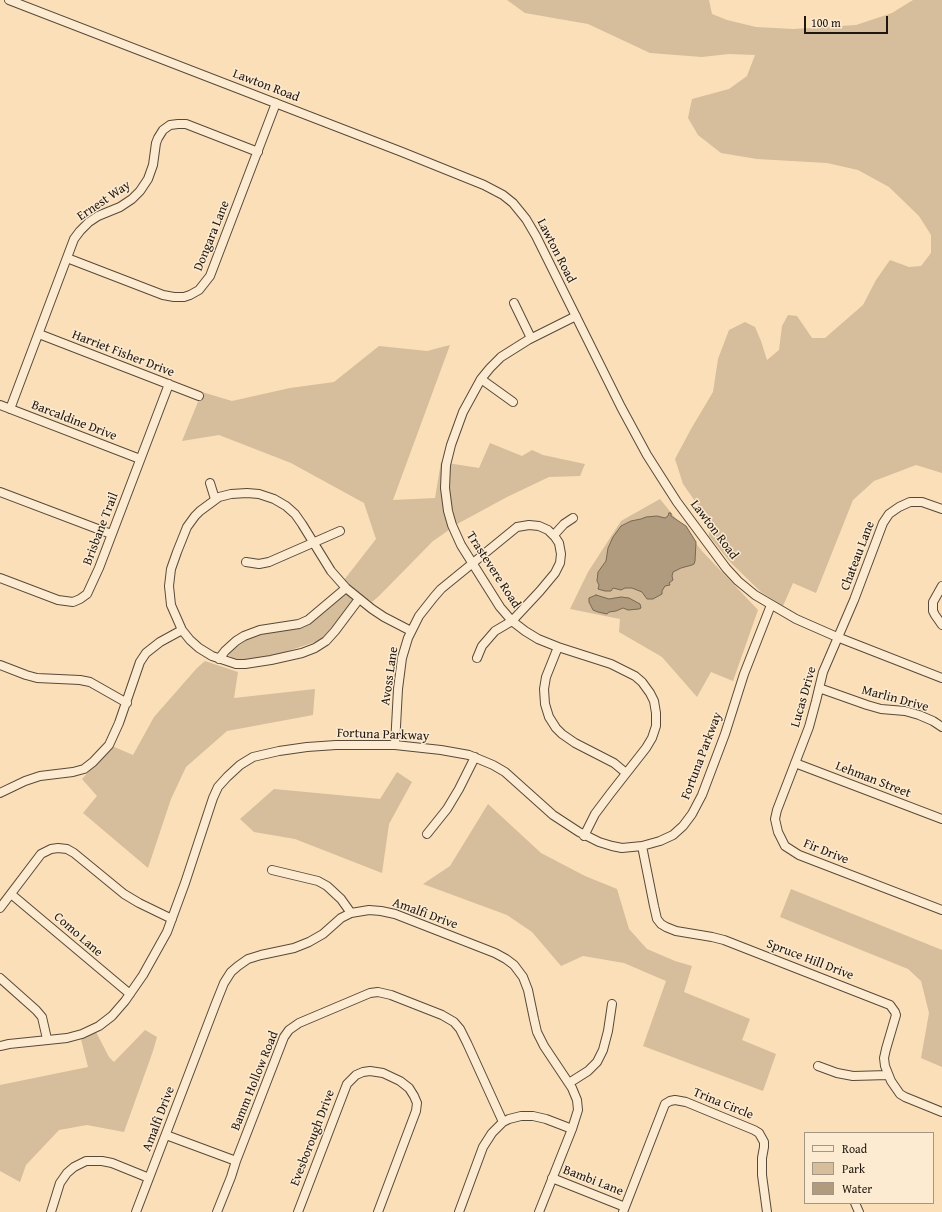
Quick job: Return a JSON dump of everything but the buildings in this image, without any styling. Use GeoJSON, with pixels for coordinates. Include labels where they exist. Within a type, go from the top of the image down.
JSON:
{"type":"FeatureCollection","features":[{"type":"Feature","properties":{"kind":"street","name":"Lawton Road"},"geometry":{"type":"LineString","coordinates":[[9,0],[484,185],[503,195],[513,203],[526,219],[621,407],[661,478],[726,568],[738,581],[755,595],[796,619],[837,637],[942,678]]}},
{"type":"Feature","properties":{"kind":"street","name":"Dongara Lane"},"geometry":{"type":"LineString","coordinates":[[67,258],[163,295],[184,297],[199,290],[210,276],[276,103]]}},
{"type":"Feature","properties":{"kind":"street","name":"Ernest Way"},"geometry":{"type":"LineString","coordinates":[[10,409],[74,240],[89,222],[98,216],[120,207],[132,199],[140,191],[148,179],[153,165],[156,143],[163,130],[170,125],[186,124],[258,152]]}},
{"type":"Feature","properties":{"kind":"street"},"geometry":{"type":"LineString","coordinates":[[514,303],[532,338]]}},
{"type":"Feature","properties":{"kind":"street","name":"Trastevere Road"},"geometry":{"type":"LineString","coordinates":[[576,316],[532,338],[501,358],[481,379],[463,412],[451,445],[446,465],[445,488],[448,511],[452,525],[461,545],[500,607],[512,621],[538,640],[621,668],[642,682],[654,701],[656,726],[652,738],[595,814],[584,836]]}},
{"type":"Feature","properties":{"kind":"street","name":"Harriet Fisher Drive"},"geometry":{"type":"LineString","coordinates":[[39,334],[199,396]]}},
{"type":"Feature","properties":{"kind":"street"},"geometry":{"type":"LineString","coordinates":[[481,379],[513,402]]}},
{"type":"Feature","properties":{"kind":"street","name":"Brisbane Trail"},"geometry":{"type":"LineString","coordinates":[[0,578],[58,600],[73,602],[87,594],[93,582],[169,384]]}},
{"type":"Feature","properties":{"kind":"street","name":"Barcaldine Drive"},"geometry":{"type":"LineString","coordinates":[[0,405],[140,459]]}},
{"type":"Feature","properties":{"kind":"street"},"geometry":{"type":"LineString","coordinates":[[210,482],[215,500]]}},
{"type":"Feature","properties":{"kind":"street"},"geometry":{"type":"LineString","coordinates":[[0,492],[111,534]]}},
{"type":"Feature","properties":{"kind":"street"},"geometry":{"type":"LineString","coordinates":[[359,599],[326,641],[309,650],[277,659],[236,664],[220,659],[199,648],[190,640],[182,630],[171,605],[169,586],[171,569],[187,527],[200,510],[215,500],[231,494],[259,494],[274,499],[286,506],[295,514],[331,571],[346,588],[384,617],[411,631]]}},
{"type":"Feature","properties":{"kind":"street","name":"Chateau Lane"},"geometry":{"type":"LineString","coordinates":[[837,637],[854,600],[883,523],[889,514],[910,502],[922,502],[942,509]]}},
{"type":"Feature","properties":{"kind":"street"},"geometry":{"type":"LineString","coordinates":[[477,658],[482,646],[495,631],[512,621],[556,573],[560,563],[561,554],[559,543],[554,535],[572,518]]}},
{"type":"Feature","properties":{"kind":"street","name":"Avoss Lane"},"geometry":{"type":"LineString","coordinates":[[395,745],[398,689],[402,658],[411,631],[419,616],[434,597],[517,527],[529,525],[539,526],[548,530],[554,535]]}},
{"type":"Feature","properties":{"kind":"street"},"geometry":{"type":"LineString","coordinates":[[246,562],[259,564],[270,562],[289,555],[340,531]]}},
{"type":"Feature","properties":{"kind":"street"},"geometry":{"type":"LineString","coordinates":[[942,586],[937,592],[933,602],[933,611],[942,625]]}},
{"type":"Feature","properties":{"kind":"street"},"geometry":{"type":"LineString","coordinates":[[220,659],[236,641],[244,636],[260,630],[299,624],[308,620],[346,588]]}},
{"type":"Feature","properties":{"kind":"street","name":"Fortuna Parkway"},"geometry":{"type":"LineString","coordinates":[[0,1046],[75,1036],[99,1026],[112,1016],[130,994],[156,954],[172,919],[218,788],[240,765],[253,757],[307,747],[363,744],[395,745],[441,750],[475,757],[505,772],[553,815],[584,836],[622,848],[642,846],[660,841],[673,834],[692,814],[702,795],[725,734],[744,674],[771,605]]}},
{"type":"Feature","properties":{"kind":"street"},"geometry":{"type":"LineString","coordinates":[[0,793],[25,781],[40,776],[73,772],[84,769],[93,762],[109,745],[127,704],[140,662],[146,653],[160,642],[182,630]]}},
{"type":"Feature","properties":{"kind":"street","name":"Lucas Drive"},"geometry":{"type":"LineString","coordinates":[[795,763],[809,727],[823,672],[837,637]]}},
{"type":"Feature","properties":{"kind":"street"},"geometry":{"type":"LineString","coordinates":[[558,647],[546,677],[544,689],[545,704],[549,717],[562,734],[575,743],[614,763],[626,773]]}},
{"type":"Feature","properties":{"kind":"street"},"geometry":{"type":"LineString","coordinates":[[0,665],[37,678],[80,680],[90,682],[127,704]]}},
{"type":"Feature","properties":{"kind":"street","name":"Marlin Drive"},"geometry":{"type":"LineString","coordinates":[[819,688],[881,709],[905,711],[919,715],[942,727]]}},
{"type":"Feature","properties":{"kind":"street"},"geometry":{"type":"LineString","coordinates":[[427,834],[447,809],[475,757]]}},
{"type":"Feature","properties":{"kind":"street","name":"Lehman Street"},"geometry":{"type":"LineString","coordinates":[[795,763],[942,819]]}},
{"type":"Feature","properties":{"kind":"street","name":"Fir Drive"},"geometry":{"type":"LineString","coordinates":[[795,763],[777,810],[776,819],[778,832],[785,846],[799,855],[942,910]]}},
{"type":"Feature","properties":{"kind":"street","name":"Spruce Hill Drive"},"geometry":{"type":"LineString","coordinates":[[642,846],[657,919],[661,924],[676,931],[724,940],[890,1005],[896,1015],[885,1054],[885,1066],[888,1075],[897,1090],[905,1097],[942,1112]]}},
{"type":"Feature","properties":{"kind":"street"},"geometry":{"type":"LineString","coordinates":[[0,908],[41,854],[51,849],[58,848],[67,849],[74,853],[124,894],[172,919]]}},
{"type":"Feature","properties":{"kind":"street"},"geometry":{"type":"LineString","coordinates":[[272,870],[318,881],[327,886],[341,899],[350,913]]}},
{"type":"Feature","properties":{"kind":"street","name":"Como Lane"},"geometry":{"type":"LineString","coordinates":[[11,894],[130,994]]}},
{"type":"Feature","properties":{"kind":"street","name":"Amalfi Drive"},"geometry":{"type":"LineString","coordinates":[[136,1212],[224,983],[232,972],[248,959],[294,948],[309,942],[323,934],[341,918],[350,913],[369,910],[395,914],[495,953],[514,965],[523,977],[528,990],[537,1032],[544,1046],[569,1083],[577,1100],[578,1110],[539,1212]]}},
{"type":"Feature","properties":{"kind":"street"},"geometry":{"type":"LineString","coordinates":[[0,978],[42,1017],[47,1039]]}},
{"type":"Feature","properties":{"kind":"street","name":"Bamm Hollow Road"},"geometry":{"type":"LineString","coordinates":[[217,1212],[284,1037],[289,1030],[299,1023],[370,993],[378,992],[391,995],[442,1015],[454,1022],[460,1029],[467,1043],[503,1122]]}},
{"type":"Feature","properties":{"kind":"street"},"geometry":{"type":"LineString","coordinates":[[569,1083],[588,1071],[597,1062],[603,1050],[608,1031],[612,1004]]}},
{"type":"Feature","properties":{"kind":"street"},"geometry":{"type":"LineString","coordinates":[[818,1066],[837,1073],[852,1076],[888,1075]]}},
{"type":"Feature","properties":{"kind":"street","name":"Evesborough Drive"},"geometry":{"type":"LineString","coordinates":[[298,1212],[347,1084],[356,1075],[370,1071],[383,1073],[400,1080],[409,1088],[417,1103],[416,1111],[378,1212]]}},
{"type":"Feature","properties":{"kind":"street","name":"Trina Circle"},"geometry":{"type":"LineString","coordinates":[[624,1209],[665,1104],[675,1100],[686,1102],[760,1133],[764,1146],[762,1175],[767,1212]]}},
{"type":"Feature","properties":{"kind":"street"},"geometry":{"type":"LineString","coordinates":[[459,1212],[483,1147],[492,1133],[503,1122],[521,1116],[533,1116],[546,1119],[572,1129]]}},
{"type":"Feature","properties":{"kind":"street"},"geometry":{"type":"LineString","coordinates":[[166,1136],[236,1161]]}},
{"type":"Feature","properties":{"kind":"street"},"geometry":{"type":"LineString","coordinates":[[51,1212],[60,1183],[67,1173],[74,1167],[86,1161],[102,1161],[112,1163],[149,1178]]}},
{"type":"Feature","properties":{"kind":"street","name":"Bambi Lane"},"geometry":{"type":"LineString","coordinates":[[552,1178],[624,1209]]}},
{"type":"Feature","properties":{"kind":"green space"},"geometry":{"type":"Polygon","coordinates":[[[507,0],[709,0],[712,14],[727,20],[756,27],[793,29],[856,25],[892,13],[913,0],[942,0],[942,473],[916,465],[874,481],[853,500],[816,593],[793,583],[783,606],[761,592],[731,563],[709,536],[709,521],[683,484],[675,459],[713,392],[718,359],[729,330],[745,322],[755,327],[767,360],[779,350],[782,326],[788,315],[797,316],[812,338],[825,338],[863,305],[876,280],[890,260],[909,267],[921,266],[931,253],[931,235],[919,216],[889,187],[858,170],[827,163],[757,159],[721,153],[698,135],[688,118],[692,99],[729,89],[747,76],[755,55],[729,54],[702,57],[650,53],[588,24],[525,13],[507,0]]]}},
{"type":"Feature","properties":{"kind":"green space"},"geometry":{"type":"Polygon","coordinates":[[[450,345],[393,500],[435,498],[441,462],[479,468],[490,443],[522,456],[532,450],[543,455],[585,464],[580,476],[549,477],[507,497],[459,523],[433,541],[372,602],[360,594],[321,640],[261,660],[235,660],[227,654],[251,637],[305,625],[342,596],[350,585],[344,580],[376,539],[364,503],[291,463],[219,435],[182,441],[202,392],[232,401],[290,388],[334,382],[379,346],[427,351],[450,345]]]}},
{"type":"Feature","properties":{"kind":"green space"},"geometry":{"type":"Polygon","coordinates":[[[660,499],[702,551],[758,610],[733,681],[711,672],[697,697],[662,657],[619,632],[620,619],[570,609],[588,572],[621,521],[660,499]]]}},
{"type":"Feature","properties":{"kind":"green space"},"geometry":{"type":"Polygon","coordinates":[[[205,661],[238,672],[234,698],[315,689],[313,715],[227,731],[186,767],[171,799],[148,868],[83,813],[97,796],[82,779],[112,746],[133,755],[154,717],[197,668],[205,661]]]}},
{"type":"Feature","properties":{"kind":"green space"},"geometry":{"type":"Polygon","coordinates":[[[397,772],[412,782],[389,824],[382,873],[295,839],[254,832],[240,819],[274,789],[380,799],[397,772]]]}},
{"type":"Feature","properties":{"kind":"green space"},"geometry":{"type":"Polygon","coordinates":[[[488,804],[541,853],[585,876],[617,889],[629,929],[647,949],[675,961],[692,966],[684,992],[750,1019],[742,1040],[776,1054],[763,1091],[643,1046],[666,981],[624,963],[583,956],[561,966],[532,932],[507,915],[423,884],[450,866],[488,804]]]}},
{"type":"Feature","properties":{"kind":"green space"},"geometry":{"type":"Polygon","coordinates":[[[791,889],[942,950],[942,1067],[921,1058],[929,1013],[921,981],[908,969],[780,917],[791,889]]]}},
{"type":"Feature","properties":{"kind":"green space"},"geometry":{"type":"Polygon","coordinates":[[[145,1030],[157,1037],[124,1132],[87,1125],[59,1130],[26,1165],[20,1182],[0,1171],[0,1085],[88,1067],[81,1039],[96,1032],[109,1057],[114,1062],[145,1030]]]}},
{"type":"Feature","properties":{"kind":"water"},"geometry":{"type":"Polygon","coordinates":[[[669,513],[671,513],[671,516],[686,526],[696,542],[694,564],[673,572],[673,580],[669,583],[670,585],[665,586],[662,594],[653,599],[647,599],[642,592],[632,588],[625,588],[621,590],[613,588],[611,591],[598,589],[598,572],[606,561],[608,548],[613,537],[621,526],[631,521],[646,517],[657,516],[665,518],[669,513]]]}},
{"type":"Feature","properties":{"kind":"water"},"geometry":{"type":"Polygon","coordinates":[[[596,595],[609,599],[621,597],[629,598],[640,604],[641,608],[628,610],[623,608],[607,614],[598,612],[593,610],[589,602],[589,598],[596,595]]]}}]}
